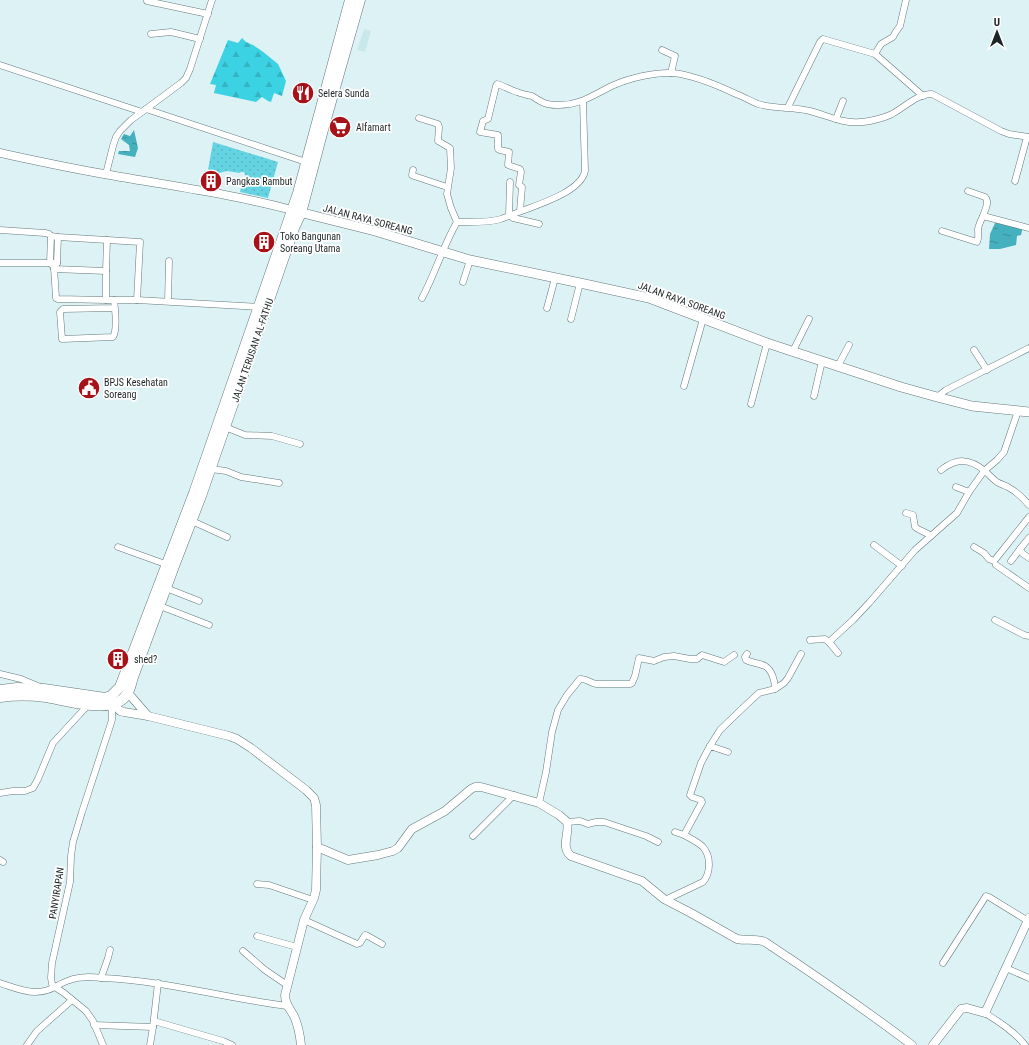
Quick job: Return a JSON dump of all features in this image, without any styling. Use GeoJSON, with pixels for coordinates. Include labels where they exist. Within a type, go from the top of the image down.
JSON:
{"type":"FeatureCollection","features":[{"type":"Feature","properties":{"kind":"highway","name":"JALAN TERUSAN AL-FATHU"},"geometry":{"type":"LineString","coordinates":[[44,693],[105,698],[111,696],[120,687],[225,428],[294,228],[306,162],[350,0]]}},
{"type":"Feature","properties":{"kind":"highway","name":"JALAN TERUSAN AL-FATHU"},"geometry":{"type":"LineString","coordinates":[[129,694],[133,677],[166,588],[170,565],[192,521],[259,307],[296,212],[324,126],[360,0]]}},
{"type":"Feature","properties":{"kind":"highway"},"geometry":{"type":"LineString","coordinates":[[0,690],[17,688],[89,704],[112,704],[120,702],[129,694]]}},
{"type":"Feature","properties":{"kind":"highway"},"geometry":{"type":"LineString","coordinates":[[0,697],[44,693]]}},
{"type":"Feature","properties":{"kind":"main road","name":"JALAN RAYA SOREANG"},"geometry":{"type":"LineString","coordinates":[[296,212],[375,231],[470,260],[643,297],[793,352],[937,398],[972,406],[1029,412]]}},
{"type":"Feature","properties":{"kind":"street"},"geometry":{"type":"LineString","coordinates":[[106,174],[116,137],[120,131],[131,120],[186,78],[212,0]]}},
{"type":"Feature","properties":{"kind":"street"},"geometry":{"type":"LineString","coordinates":[[875,54],[881,44],[893,37],[896,33],[900,26],[906,0]]}},
{"type":"Feature","properties":{"kind":"street"},"geometry":{"type":"LineString","coordinates":[[147,1],[208,14]]}},
{"type":"Feature","properties":{"kind":"street"},"geometry":{"type":"LineString","coordinates":[[151,34],[170,32],[200,39]]}},
{"type":"Feature","properties":{"kind":"street"},"geometry":{"type":"LineString","coordinates":[[788,107],[820,42],[823,39],[875,54],[923,96]]}},
{"type":"Feature","properties":{"kind":"street"},"geometry":{"type":"LineString","coordinates":[[662,50],[675,56],[671,73]]}},
{"type":"Feature","properties":{"kind":"street"},"geometry":{"type":"LineString","coordinates":[[0,65],[306,162]]}},
{"type":"Feature","properties":{"kind":"street"},"geometry":{"type":"LineString","coordinates":[[520,211],[522,187],[519,185],[520,169],[508,165],[509,152],[498,149],[498,135],[480,132],[483,121],[488,119],[496,86],[499,84],[518,93],[533,97],[543,103],[565,105],[583,101],[623,82],[643,76],[671,73],[681,74],[729,91],[758,104],[788,107],[854,122],[861,122],[892,114],[915,99],[930,94],[935,95],[1001,131],[1028,137],[1015,181]]}},
{"type":"Feature","properties":{"kind":"street"},"geometry":{"type":"LineString","coordinates":[[457,222],[494,221],[505,218],[509,215],[551,200],[577,185],[583,178],[585,171],[583,101]]}},
{"type":"Feature","properties":{"kind":"street"},"geometry":{"type":"LineString","coordinates":[[836,119],[843,101]]}},
{"type":"Feature","properties":{"kind":"street"},"geometry":{"type":"LineString","coordinates":[[420,118],[438,124],[438,141],[450,148],[451,168],[447,187],[451,208],[457,222]]}},
{"type":"Feature","properties":{"kind":"street"},"geometry":{"type":"LineString","coordinates":[[0,153],[106,174],[216,193],[265,203],[296,212]]}},
{"type":"Feature","properties":{"kind":"street"},"geometry":{"type":"LineString","coordinates":[[414,170],[412,175],[447,187]]}},
{"type":"Feature","properties":{"kind":"street"},"geometry":{"type":"LineString","coordinates":[[509,215],[510,182]]}},
{"type":"Feature","properties":{"kind":"street"},"geometry":{"type":"LineString","coordinates":[[942,231],[977,242],[979,239],[979,226],[988,202],[985,196],[968,191]]}},
{"type":"Feature","properties":{"kind":"street"},"geometry":{"type":"LineString","coordinates":[[509,215],[513,218],[539,224]]}},
{"type":"Feature","properties":{"kind":"street"},"geometry":{"type":"LineString","coordinates":[[983,216],[1029,228]]}},
{"type":"Feature","properties":{"kind":"street"},"geometry":{"type":"LineString","coordinates":[[422,298],[451,232],[457,222]]}},
{"type":"Feature","properties":{"kind":"street"},"geometry":{"type":"LineString","coordinates":[[0,230],[45,233],[55,236],[140,242]]}},
{"type":"Feature","properties":{"kind":"street"},"geometry":{"type":"LineString","coordinates":[[137,300],[140,235]]}},
{"type":"Feature","properties":{"kind":"street"},"geometry":{"type":"LineString","coordinates":[[55,236],[54,265],[56,298],[58,299],[168,301],[259,307]]}},
{"type":"Feature","properties":{"kind":"street"},"geometry":{"type":"LineString","coordinates":[[106,300],[107,240]]}},
{"type":"Feature","properties":{"kind":"street"},"geometry":{"type":"LineString","coordinates":[[463,282],[470,260]]}},
{"type":"Feature","properties":{"kind":"street"},"geometry":{"type":"LineString","coordinates":[[168,261],[168,301]]}},
{"type":"Feature","properties":{"kind":"street"},"geometry":{"type":"LineString","coordinates":[[0,263],[54,265],[106,271]]}},
{"type":"Feature","properties":{"kind":"street"},"geometry":{"type":"LineString","coordinates":[[547,308],[555,278]]}},
{"type":"Feature","properties":{"kind":"street"},"geometry":{"type":"LineString","coordinates":[[571,319],[580,283]]}},
{"type":"Feature","properties":{"kind":"street"},"geometry":{"type":"LineString","coordinates":[[114,300],[116,333],[113,337],[62,339],[61,310],[114,308]]}},
{"type":"Feature","properties":{"kind":"street"},"geometry":{"type":"LineString","coordinates":[[684,386],[703,319]]}},
{"type":"Feature","properties":{"kind":"street"},"geometry":{"type":"LineString","coordinates":[[793,352],[809,319]]}},
{"type":"Feature","properties":{"kind":"street"},"geometry":{"type":"LineString","coordinates":[[751,404],[767,343]]}},
{"type":"Feature","properties":{"kind":"street"},"geometry":{"type":"LineString","coordinates":[[838,366],[848,345]]}},
{"type":"Feature","properties":{"kind":"street"},"geometry":{"type":"LineString","coordinates":[[937,398],[946,390],[1029,348]]}},
{"type":"Feature","properties":{"kind":"street"},"geometry":{"type":"LineString","coordinates":[[974,350],[987,370]]}},
{"type":"Feature","properties":{"kind":"street"},"geometry":{"type":"LineString","coordinates":[[814,396],[822,361]]}},
{"type":"Feature","properties":{"kind":"street"},"geometry":{"type":"LineString","coordinates":[[829,642],[852,620],[915,550],[957,513],[969,492],[984,471],[1004,452],[1018,411]]}},
{"type":"Feature","properties":{"kind":"street"},"geometry":{"type":"LineString","coordinates":[[225,428],[245,435],[274,436],[300,444]]}},
{"type":"Feature","properties":{"kind":"street"},"geometry":{"type":"LineString","coordinates":[[211,461],[226,472],[241,477],[279,483]]}},
{"type":"Feature","properties":{"kind":"street"},"geometry":{"type":"LineString","coordinates":[[940,470],[955,462],[962,461],[973,463],[996,481],[1021,496],[1029,505]]}},
{"type":"Feature","properties":{"kind":"street"},"geometry":{"type":"LineString","coordinates":[[956,487],[969,492]]}},
{"type":"Feature","properties":{"kind":"street"},"geometry":{"type":"LineString","coordinates":[[906,513],[913,515],[915,527],[931,536]]}},
{"type":"Feature","properties":{"kind":"street"},"geometry":{"type":"LineString","coordinates":[[974,547],[984,553],[989,559],[994,561],[1029,517]]}},
{"type":"Feature","properties":{"kind":"street"},"geometry":{"type":"LineString","coordinates":[[192,521],[227,537]]}},
{"type":"Feature","properties":{"kind":"street"},"geometry":{"type":"LineString","coordinates":[[1010,561],[1029,538]]}},
{"type":"Feature","properties":{"kind":"street"},"geometry":{"type":"LineString","coordinates":[[874,545],[902,566]]}},
{"type":"Feature","properties":{"kind":"street"},"geometry":{"type":"LineString","coordinates":[[118,547],[170,565]]}},
{"type":"Feature","properties":{"kind":"street"},"geometry":{"type":"LineString","coordinates":[[1020,549],[1021,552],[1029,558]]}},
{"type":"Feature","properties":{"kind":"street"},"geometry":{"type":"LineString","coordinates":[[996,565],[1029,588]]}},
{"type":"Feature","properties":{"kind":"street"},"geometry":{"type":"LineString","coordinates":[[166,588],[199,601]]}},
{"type":"Feature","properties":{"kind":"street"},"geometry":{"type":"LineString","coordinates":[[160,606],[209,625]]}},
{"type":"Feature","properties":{"kind":"street"},"geometry":{"type":"LineString","coordinates":[[995,620],[1024,635],[1029,636]]}},
{"type":"Feature","properties":{"kind":"street"},"geometry":{"type":"LineString","coordinates":[[810,640],[825,639],[838,653]]}},
{"type":"Feature","properties":{"kind":"street"},"geometry":{"type":"LineString","coordinates":[[747,654],[745,658],[747,661],[764,666],[770,671],[775,683],[775,689]]}},
{"type":"Feature","properties":{"kind":"street"},"geometry":{"type":"LineString","coordinates":[[684,835],[702,802],[701,800],[690,795],[701,763],[720,730],[759,693],[775,689],[784,683],[801,654]]}},
{"type":"Feature","properties":{"kind":"street"},"geometry":{"type":"LineString","coordinates":[[539,803],[546,772],[552,732],[558,710],[567,695],[580,679],[596,684],[630,684],[635,676],[639,658],[654,661],[664,657],[674,656],[697,659],[702,655],[724,662],[734,655]]}},
{"type":"Feature","properties":{"kind":"street"},"geometry":{"type":"LineString","coordinates":[[0,674],[21,678],[44,693]]}},
{"type":"Feature","properties":{"kind":"street"},"geometry":{"type":"LineString","coordinates":[[129,694],[148,716]]}},
{"type":"Feature","properties":{"kind":"street"},"geometry":{"type":"LineString","coordinates":[[0,793],[25,791],[33,788],[53,743],[89,704]]}},
{"type":"Feature","properties":{"kind":"street"},"geometry":{"type":"LineString","coordinates":[[112,704],[124,712],[148,716],[237,739],[306,790],[314,798],[316,805],[317,847],[315,895],[304,920],[285,997],[287,1006],[298,1026],[301,1045]]}},
{"type":"Feature","properties":{"kind":"street","name":"PANYIRAPAN"},"geometry":{"type":"LineString","coordinates":[[55,987],[51,980],[51,969],[70,882],[73,842],[112,720],[112,704]]}},
{"type":"Feature","properties":{"kind":"street"},"geometry":{"type":"LineString","coordinates":[[710,746],[728,752]]}},
{"type":"Feature","properties":{"kind":"street"},"geometry":{"type":"LineString","coordinates":[[317,847],[348,860],[393,851],[398,848],[412,829],[445,811],[473,787],[481,787],[539,803],[559,815],[567,822],[568,828],[565,847],[568,854],[571,856],[642,881],[666,900],[691,912],[737,939],[759,940],[765,942],[832,986],[912,1045]]}},
{"type":"Feature","properties":{"kind":"street"},"geometry":{"type":"LineString","coordinates":[[472,836],[514,795]]}},
{"type":"Feature","properties":{"kind":"street"},"geometry":{"type":"LineString","coordinates":[[567,822],[580,821],[588,824],[604,822],[646,836],[658,842]]}},
{"type":"Feature","properties":{"kind":"street"},"geometry":{"type":"LineString","coordinates":[[666,900],[703,882],[708,874],[709,860],[702,846],[684,835],[674,832]]}},
{"type":"Feature","properties":{"kind":"street"},"geometry":{"type":"LineString","coordinates":[[257,884],[269,885],[313,900]]}},
{"type":"Feature","properties":{"kind":"street"},"geometry":{"type":"LineString","coordinates":[[943,963],[986,896],[1028,924],[985,1013]]}},
{"type":"Feature","properties":{"kind":"street"},"geometry":{"type":"LineString","coordinates":[[304,920],[357,944],[360,943],[366,934],[382,944]]}},
{"type":"Feature","properties":{"kind":"street"},"geometry":{"type":"LineString","coordinates":[[257,936],[297,946]]}},
{"type":"Feature","properties":{"kind":"street"},"geometry":{"type":"LineString","coordinates":[[101,978],[110,950]]}},
{"type":"Feature","properties":{"kind":"street"},"geometry":{"type":"LineString","coordinates":[[243,951],[264,970],[287,985]]}},
{"type":"Feature","properties":{"kind":"street"},"geometry":{"type":"LineString","coordinates":[[1006,968],[1029,978]]}},
{"type":"Feature","properties":{"kind":"street"},"geometry":{"type":"LineString","coordinates":[[0,983],[27,991],[36,992],[46,991],[69,980],[79,978],[101,978],[158,983],[287,1006]]}},
{"type":"Feature","properties":{"kind":"street"},"geometry":{"type":"LineString","coordinates":[[150,1045],[158,983]]}},
{"type":"Feature","properties":{"kind":"street"},"geometry":{"type":"LineString","coordinates":[[55,987],[86,1011],[103,1045]]}},
{"type":"Feature","properties":{"kind":"street"},"geometry":{"type":"LineString","coordinates":[[27,1045],[37,1031],[72,1000]]}},
{"type":"Feature","properties":{"kind":"street"},"geometry":{"type":"LineString","coordinates":[[933,1045],[961,1009],[967,1008],[985,1013],[1014,1034],[1025,1045]]}},
{"type":"Feature","properties":{"kind":"street"},"geometry":{"type":"LineString","coordinates":[[94,1026],[153,1024],[223,1041],[232,1045]]}},
{"type":"Feature","properties":{"kind":"shaded area"},"geometry":{"type":"Polygon","coordinates":[[[364,29],[371,31],[365,52],[357,50],[364,29]]]}},
{"type":"Feature","properties":{"kind":"shaded area"},"geometry":{"type":"Polygon","coordinates":[[[213,142],[278,162],[268,198],[240,192],[243,178],[246,177],[244,172],[240,173],[227,171],[219,173],[208,170],[213,142]]]}},
{"type":"Feature","properties":{"kind":"green space"},"geometry":{"type":"Polygon","coordinates":[[[242,38],[278,64],[286,81],[282,96],[274,93],[271,102],[262,97],[256,102],[214,93],[216,85],[210,84],[228,40],[238,43],[242,38]]]}},
{"type":"Feature","properties":{"kind":"water"},"geometry":{"type":"Polygon","coordinates":[[[134,130],[138,148],[135,157],[118,154],[119,151],[130,151],[129,145],[121,139],[124,134],[130,136],[134,130]]]}},
{"type":"Feature","properties":{"kind":"water"},"geometry":{"type":"Polygon","coordinates":[[[996,221],[1023,227],[1021,235],[1017,236],[1016,245],[1000,249],[989,249],[990,234],[996,221]]]}},
{"type":"Feature","properties":{"kind":"place","name":"Selera Sunda"},"geometry":{"type":"Point","coordinates":[303,93]}},
{"type":"Feature","properties":{"kind":"place","name":"Alfamart"},"geometry":{"type":"Point","coordinates":[340,127]}},
{"type":"Feature","properties":{"kind":"place","name":"Pangkas Rambut"},"geometry":{"type":"Point","coordinates":[211,181]}},
{"type":"Feature","properties":{"kind":"place","name":"Toko Bangunan Soreang Utama"},"geometry":{"type":"Point","coordinates":[264,242]}},
{"type":"Feature","properties":{"kind":"place","name":"BPJS Kesehatan Soreang"},"geometry":{"type":"Point","coordinates":[89,388]}},
{"type":"Feature","properties":{"kind":"place","name":"shed?"},"geometry":{"type":"Point","coordinates":[118,659]}}]}
